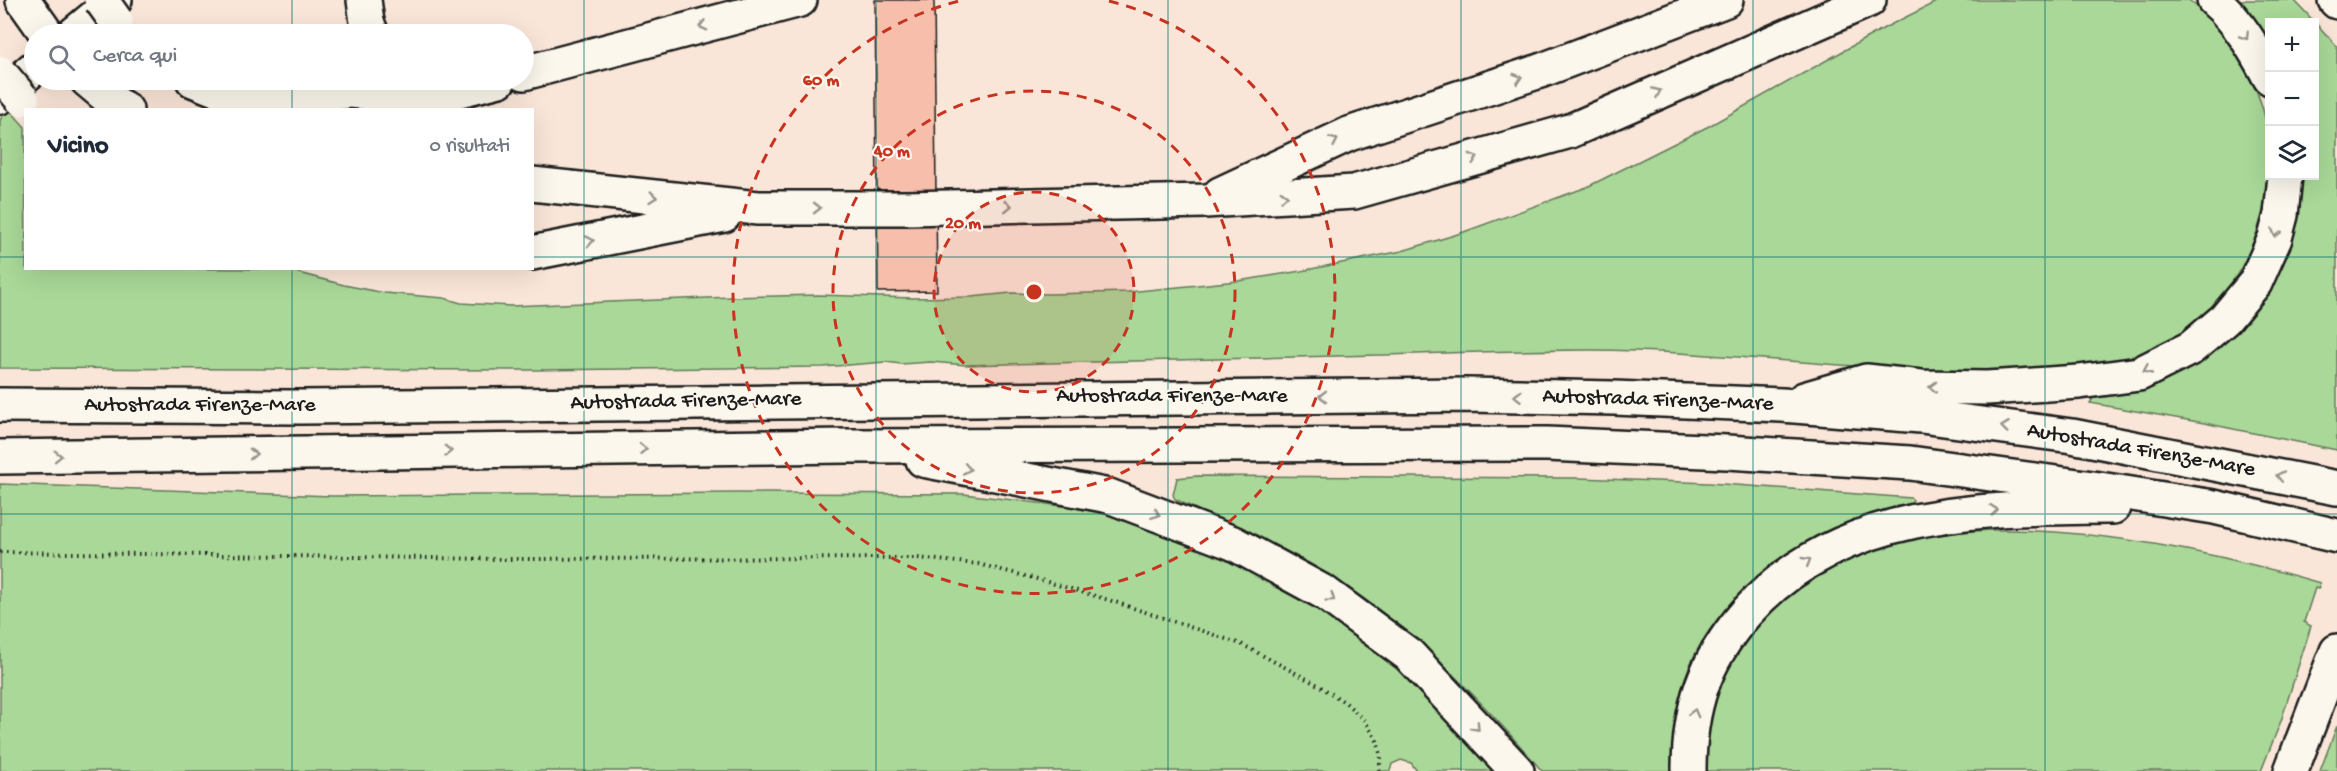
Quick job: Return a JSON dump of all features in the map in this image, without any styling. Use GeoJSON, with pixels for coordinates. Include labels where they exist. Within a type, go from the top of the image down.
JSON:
{"type":"FeatureCollection","features":[{"type":"Feature","properties":{"kind":"main road"},"geometry":{"type":"LineString","coordinates":[[22,0],[40,24]]}},
{"type":"Feature","properties":{"kind":"main road"},"geometry":{"type":"LineString","coordinates":[[363,0],[368,24]]}},
{"type":"Feature","properties":{"kind":"main road"},"geometry":{"type":"LineString","coordinates":[[534,70],[800,0]]}},
{"type":"Feature","properties":{"kind":"main road"},"geometry":{"type":"LineString","coordinates":[[1205,201],[1349,134],[1540,70],[1726,0]]}},
{"type":"Feature","properties":{"kind":"main road"},"geometry":{"type":"LineString","coordinates":[[534,184],[759,208],[908,208],[1205,201],[1354,192],[1570,131],[1869,0]]}},
{"type":"Feature","properties":{"kind":"main road"},"geometry":{"type":"LineString","coordinates":[[2214,0],[2227,11],[2239,27],[2266,72]]}},
{"type":"Feature","properties":{"kind":"main road"},"geometry":{"type":"LineString","coordinates":[[94,24],[115,14]]}},
{"type":"Feature","properties":{"kind":"main road"},"geometry":{"type":"LineString","coordinates":[[0,73],[19,102]]}},
{"type":"Feature","properties":{"kind":"main road"},"geometry":{"type":"LineString","coordinates":[[99,90],[123,108]]}},
{"type":"Feature","properties":{"kind":"main road"},"geometry":{"type":"LineString","coordinates":[[218,90],[238,98],[297,97],[350,91],[413,96],[445,90]]}},
{"type":"Feature","properties":{"kind":"main road"},"geometry":{"type":"LineString","coordinates":[[1782,405],[1866,381],[1921,387],[1987,388],[2079,382],[2139,374],[2191,348],[2226,320],[2255,284],[2275,238],[2281,215],[2285,180]]}},
{"type":"Feature","properties":{"kind":"main road"},"geometry":{"type":"LineString","coordinates":[[534,253],[759,208]]}},
{"type":"Feature","properties":{"kind":"main road","name":"Autostrada Firenze-Mare"},"geometry":{"type":"LineString","coordinates":[[0,405],[302,407],[1467,395],[1614,398],[1782,405],[1922,416],[2072,436],[2337,488]]}},
{"type":"Feature","properties":{"kind":"main road","name":"Autostrada Firenze-Mare"},"geometry":{"type":"LineString","coordinates":[[0,457],[847,446],[1547,444],[1910,463],[2214,507],[2337,536]]}},
{"type":"Feature","properties":{"kind":"main road"},"geometry":{"type":"LineString","coordinates":[[847,446],[1109,496],[1233,543],[1325,593],[1409,655],[1517,771]]}},
{"type":"Feature","properties":{"kind":"main road"},"geometry":{"type":"LineString","coordinates":[[1689,771],[1692,722],[1698,697],[1719,646],[1765,592],[1796,568],[1826,550],[1860,535],[1927,518],[1957,514],[2050,508],[2214,507]]}},
{"type":"Feature","properties":{"kind":"main road"},"geometry":{"type":"LineString","coordinates":[[2291,771],[2337,651]]}},
{"type":"Feature","properties":{"kind":"path"},"geometry":{"type":"LineString","coordinates":[[0,552],[496,559],[917,558],[978,564],[1109,600],[1241,644],[1346,703],[1365,721],[1377,741],[1381,757],[1379,771]]}},
{"type":"Feature","properties":{"kind":"green space"},"geometry":{"type":"Polygon","coordinates":[[[1940,0],[2189,0],[2226,37],[2253,82],[2265,120],[2265,180],[2268,180],[2268,185],[2263,213],[2254,239],[2230,286],[2213,306],[2171,340],[2145,352],[2127,358],[2070,368],[2013,371],[1943,370],[1641,351],[1590,350],[966,365],[886,362],[823,367],[531,370],[0,368],[0,121],[9,109],[24,126],[24,270],[288,270],[385,293],[444,298],[461,303],[511,306],[818,295],[913,298],[971,297],[1011,293],[1128,292],[1238,281],[1402,251],[1461,233],[1587,187],[1709,126],[1886,27],[1940,0]]]}},
{"type":"Feature","properties":{"kind":"green space"},"geometry":{"type":"Polygon","coordinates":[[[2233,0],[2294,0],[2311,18],[2265,18],[2265,40],[2233,0]]]}},
{"type":"Feature","properties":{"kind":"green space"},"geometry":{"type":"Polygon","coordinates":[[[2319,27],[2337,46],[2337,450],[2090,403],[2093,398],[2139,390],[2160,382],[2200,359],[2299,180],[2319,180],[2319,27]]]}},
{"type":"Feature","properties":{"kind":"green space"},"geometry":{"type":"Polygon","coordinates":[[[1196,476],[1579,478],[1709,483],[1911,498],[1913,500],[1912,503],[1849,522],[1807,542],[1763,574],[1723,612],[1694,657],[1684,681],[1677,714],[1672,771],[1542,771],[1466,687],[1439,661],[1351,589],[1302,559],[1175,499],[1173,495],[1177,478],[1196,476]]]}},
{"type":"Feature","properties":{"kind":"green space"},"geometry":{"type":"Polygon","coordinates":[[[0,484],[332,496],[964,494],[1071,507],[1127,518],[1215,550],[1294,591],[1400,667],[1500,771],[1417,771],[1411,763],[1401,760],[1392,764],[1390,771],[0,771],[0,484]]]}},
{"type":"Feature","properties":{"kind":"green space"},"geometry":{"type":"Polygon","coordinates":[[[1992,530],[2075,534],[2158,544],[2199,552],[2320,583],[2318,589],[2315,588],[2304,622],[2311,626],[2281,721],[2261,771],[1705,771],[1712,717],[1729,665],[1754,628],[1790,594],[1830,567],[1871,549],[1931,535],[1992,530]]]}},
{"type":"Feature","properties":{"kind":"green space"},"geometry":{"type":"Polygon","coordinates":[[[2337,726],[2337,771],[2320,771],[2337,726]]]}},
{"type":"Feature","properties":{"kind":"building"},"geometry":{"type":"Polygon","coordinates":[[[875,0],[934,0],[937,291],[878,292],[875,0]]]}}]}
